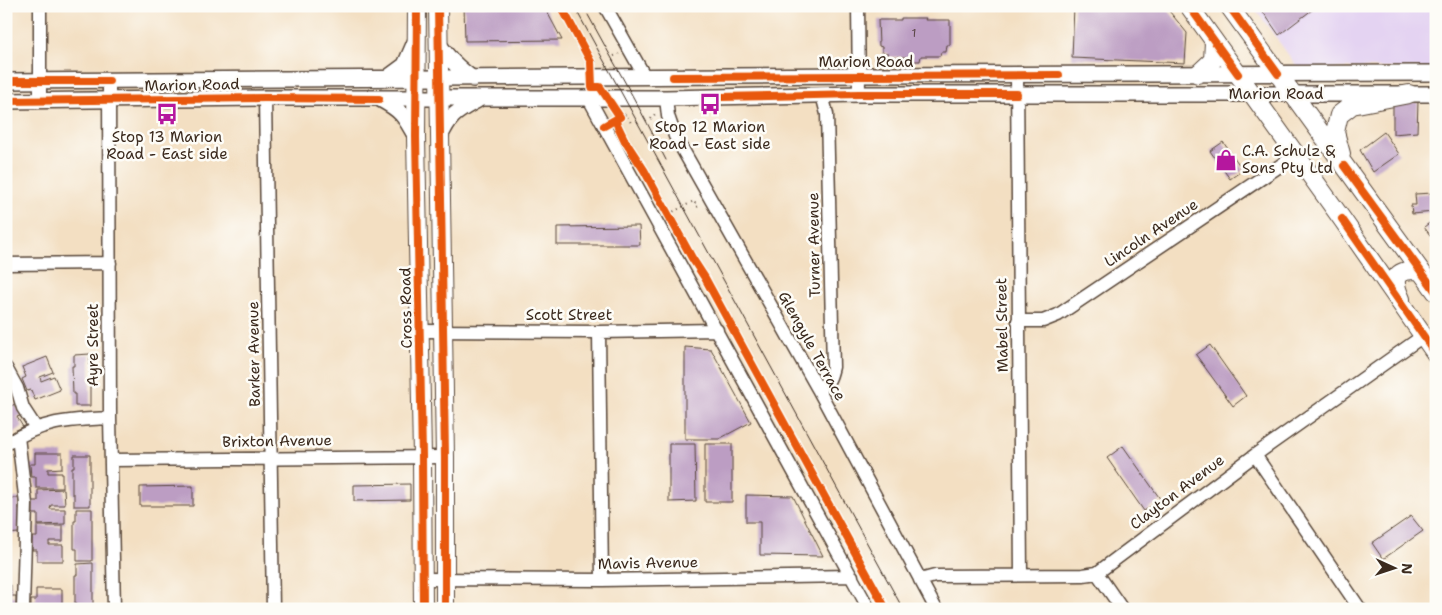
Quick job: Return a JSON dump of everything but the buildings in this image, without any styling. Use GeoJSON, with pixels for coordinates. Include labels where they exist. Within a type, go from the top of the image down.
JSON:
{"type":"FeatureCollection","features":[{"type":"Feature","properties":{"kind":"highway","name":"Cross Road"},"geometry":{"type":"LineString","coordinates":[[417,6],[416,137],[423,609]]}},
{"type":"Feature","properties":{"kind":"highway"},"geometry":{"type":"LineString","coordinates":[[438,6],[445,457],[445,609]]}},
{"type":"Feature","properties":{"kind":"highway"},"geometry":{"type":"LineString","coordinates":[[1189,6],[1436,354]]}},
{"type":"Feature","properties":{"kind":"highway"},"geometry":{"type":"LineString","coordinates":[[1229,6],[1436,292]]}},
{"type":"Feature","properties":{"kind":"highway"},"geometry":{"type":"LineString","coordinates":[[1198,74],[1212,60],[1214,42]]}},
{"type":"Feature","properties":{"kind":"highway"},"geometry":{"type":"LineString","coordinates":[[1344,166],[1335,132],[1339,115],[1352,106],[1409,94]]}},
{"type":"Feature","properties":{"kind":"highway"},"geometry":{"type":"LineString","coordinates":[[1405,309],[1396,288],[1396,280],[1398,275],[1404,270],[1420,270]]}},
{"type":"Feature","properties":{"kind":"main road"},"geometry":{"type":"LineString","coordinates":[[386,79],[405,65],[416,39]]}},
{"type":"Feature","properties":{"kind":"main road"},"geometry":{"type":"LineString","coordinates":[[438,43],[453,64],[473,78]]}},
{"type":"Feature","properties":{"kind":"main road","name":"Marion Road"},"geometry":{"type":"LineString","coordinates":[[6,81],[473,78],[594,66],[645,78],[859,75],[1436,73]]}},
{"type":"Feature","properties":{"kind":"main road","name":"Marion Road"},"geometry":{"type":"LineString","coordinates":[[6,101],[265,98],[666,98],[859,94],[1436,94]]}},
{"type":"Feature","properties":{"kind":"main road"},"geometry":{"type":"LineString","coordinates":[[440,137],[447,121],[453,115],[481,98]]}},
{"type":"Feature","properties":{"kind":"main road"},"geometry":{"type":"LineString","coordinates":[[379,99],[396,108],[405,116],[416,137]]}},
{"type":"Feature","properties":{"kind":"street"},"geometry":{"type":"LineString","coordinates":[[40,6],[40,101]]}},
{"type":"Feature","properties":{"kind":"street"},"geometry":{"type":"LineString","coordinates":[[606,6],[645,78]]}},
{"type":"Feature","properties":{"kind":"street"},"geometry":{"type":"LineString","coordinates":[[858,6],[859,94]]}},
{"type":"Feature","properties":{"kind":"street","name":"Mabel Street"},"geometry":{"type":"LineString","coordinates":[[1017,75],[1021,575]]}},
{"type":"Feature","properties":{"kind":"street","name":"Ayre Street"},"geometry":{"type":"LineString","coordinates":[[109,81],[110,418],[114,609]]}},
{"type":"Feature","properties":{"kind":"street","name":"Turner Avenue"},"geometry":{"type":"LineString","coordinates":[[818,389],[828,383],[833,367],[827,114],[822,95]]}},
{"type":"Feature","properties":{"kind":"street"},"geometry":{"type":"LineString","coordinates":[[588,97],[869,609]]}},
{"type":"Feature","properties":{"kind":"street","name":"Barker Avenue"},"geometry":{"type":"LineString","coordinates":[[265,98],[273,609]]}},
{"type":"Feature","properties":{"kind":"street","name":"Glengyle Terrace"},"geometry":{"type":"LineString","coordinates":[[666,98],[668,116],[675,136],[818,389],[936,609]]}},
{"type":"Feature","properties":{"kind":"street","name":"Lincoln Avenue"},"geometry":{"type":"LineString","coordinates":[[1018,321],[1042,321],[1058,315],[1296,155]]}},
{"type":"Feature","properties":{"kind":"street"},"geometry":{"type":"LineString","coordinates":[[6,264],[110,263]]}},
{"type":"Feature","properties":{"kind":"street","name":"Scott Street"},"geometry":{"type":"LineString","coordinates":[[420,331],[600,332],[717,330]]}},
{"type":"Feature","properties":{"kind":"street"},"geometry":{"type":"LineString","coordinates":[[600,332],[602,580]]}},
{"type":"Feature","properties":{"kind":"street","name":"Clayton Avenue"},"geometry":{"type":"LineString","coordinates":[[1097,573],[1255,455],[1423,336]]}},
{"type":"Feature","properties":{"kind":"street"},"geometry":{"type":"LineString","coordinates":[[6,368],[17,388],[23,408],[36,428]]}},
{"type":"Feature","properties":{"kind":"street"},"geometry":{"type":"LineString","coordinates":[[6,444],[36,428],[54,422],[74,419],[110,418]]}},
{"type":"Feature","properties":{"kind":"street"},"geometry":{"type":"LineString","coordinates":[[18,437],[26,504],[23,609]]}},
{"type":"Feature","properties":{"kind":"street"},"geometry":{"type":"LineString","coordinates":[[1255,455],[1360,609]]}},
{"type":"Feature","properties":{"kind":"street","name":"Brixton Avenue"},"geometry":{"type":"LineString","coordinates":[[111,460],[445,457]]}},
{"type":"Feature","properties":{"kind":"street"},"geometry":{"type":"LineString","coordinates":[[920,580],[935,576],[1083,575],[1097,573],[1122,609]]}},
{"type":"Feature","properties":{"kind":"street","name":"Mavis Avenue"},"geometry":{"type":"LineString","coordinates":[[423,578],[602,580],[852,576]]}},
{"type":"Feature","properties":{"kind":"path"},"geometry":{"type":"LineString","coordinates":[[587,54],[594,66]]}},
{"type":"Feature","properties":{"kind":"path"},"geometry":{"type":"LineString","coordinates":[[606,98],[617,121],[626,114],[631,123]]}},
{"type":"Feature","properties":{"kind":"path"},"geometry":{"type":"LineString","coordinates":[[650,119],[657,113]]}},
{"type":"Feature","properties":{"kind":"path"},"geometry":{"type":"LineString","coordinates":[[673,222],[667,211],[694,201],[697,207],[699,206],[696,200],[698,198],[703,206]]}},
{"type":"Feature","properties":{"kind":"shaded area"},"geometry":{"type":"Polygon","coordinates":[[[1253,6],[1436,6],[1436,68],[1298,68],[1253,6]]]}},
{"type":"Feature","properties":{"kind":"tram line"},"geometry":{"type":"LineString","coordinates":[[574,6],[903,609]]}},
{"type":"Feature","properties":{"kind":"tram line"},"geometry":{"type":"LineString","coordinates":[[588,15],[666,160]]}},
{"type":"Feature","properties":{"kind":"cycle path"},"geometry":{"type":"LineString","coordinates":[[417,6],[416,137],[423,609]]}},
{"type":"Feature","properties":{"kind":"cycle path"},"geometry":{"type":"LineString","coordinates":[[438,6],[445,457],[445,609]]}},
{"type":"Feature","properties":{"kind":"cycle path"},"geometry":{"type":"LineString","coordinates":[[561,6],[591,62],[592,87],[600,87],[620,117],[604,126]]}},
{"type":"Feature","properties":{"kind":"cycle path"},"geometry":{"type":"LineString","coordinates":[[1189,6],[1238,74]]}},
{"type":"Feature","properties":{"kind":"cycle path"},"geometry":{"type":"LineString","coordinates":[[1229,6],[1278,74]]}},
{"type":"Feature","properties":{"kind":"cycle path"},"geometry":{"type":"LineString","coordinates":[[673,77],[1059,75]]}},
{"type":"Feature","properties":{"kind":"cycle path"},"geometry":{"type":"LineString","coordinates":[[6,81],[109,81]]}},
{"type":"Feature","properties":{"kind":"cycle path"},"geometry":{"type":"LineString","coordinates":[[722,97],[859,94],[1017,94]]}},
{"type":"Feature","properties":{"kind":"cycle path"},"geometry":{"type":"LineString","coordinates":[[6,101],[265,98],[379,99]]}},
{"type":"Feature","properties":{"kind":"cycle path"},"geometry":{"type":"LineString","coordinates":[[615,120],[625,141],[644,170],[705,278],[886,609]]}},
{"type":"Feature","properties":{"kind":"cycle path"},"geometry":{"type":"LineString","coordinates":[[1344,166],[1436,292]]}},
{"type":"Feature","properties":{"kind":"cycle path"},"geometry":{"type":"LineString","coordinates":[[1342,219],[1436,354]]}},
{"type":"Feature","properties":{"kind":"place","name":"Stop 12 Marion Road - East side"},"geometry":{"type":"Point","coordinates":[710,104]}},
{"type":"Feature","properties":{"kind":"place","name":"Stop 13 Marion Road - East side"},"geometry":{"type":"Point","coordinates":[167,114]}},
{"type":"Feature","properties":{"kind":"place","name":"C.A. Schulz & Sons Pty Ltd"},"geometry":{"type":"Point","coordinates":[1226,160]}}]}
